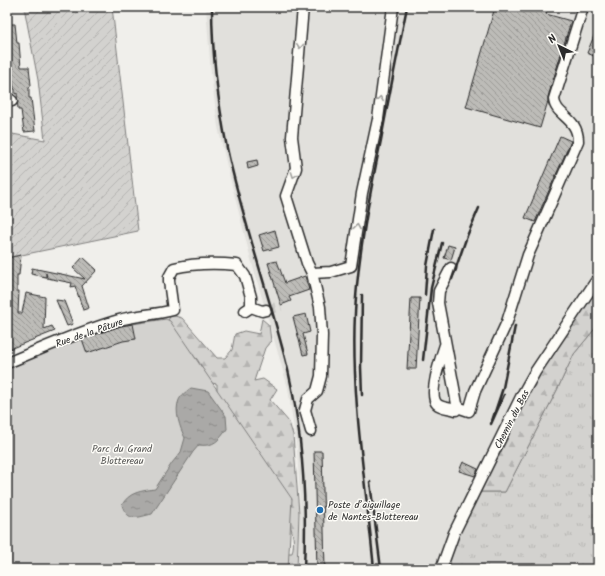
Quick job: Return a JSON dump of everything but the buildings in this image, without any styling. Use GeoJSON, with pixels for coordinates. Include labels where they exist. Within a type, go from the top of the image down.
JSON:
{"type":"FeatureCollection","features":[{"type":"Feature","properties":{"kind":"street"},"geometry":{"type":"LineString","coordinates":[[303,7],[292,137],[296,168],[286,196],[307,263],[312,273],[320,307],[322,335],[321,376],[318,392],[308,399],[305,410],[311,431]]}},
{"type":"Feature","properties":{"kind":"street"},"geometry":{"type":"LineString","coordinates":[[312,273],[331,272],[351,266],[362,193],[378,119],[393,7]]}},
{"type":"Feature","properties":{"kind":"street"},"geometry":{"type":"LineString","coordinates":[[450,268],[441,286],[438,298],[457,404],[459,407],[469,411],[475,391],[507,322],[528,255],[578,141],[578,135],[574,125],[555,106],[554,99],[583,7]]}},
{"type":"Feature","properties":{"kind":"street","name":"Rue de la Pâture"},"geometry":{"type":"LineString","coordinates":[[7,363],[72,336],[120,320],[160,314],[173,310],[168,281],[169,277],[174,268],[190,264],[219,263],[237,265],[246,276],[251,297],[248,309],[262,311],[266,310]]}},
{"type":"Feature","properties":{"kind":"street","name":"Chemin du Bas"},"geometry":{"type":"LineString","coordinates":[[441,569],[454,533],[535,372],[598,278]]}},
{"type":"Feature","properties":{"kind":"street"},"geometry":{"type":"LineString","coordinates":[[446,343],[437,372],[434,399],[436,404],[440,406],[456,410],[459,407]]}},
{"type":"Feature","properties":{"kind":"shaded area"},"geometry":{"type":"Polygon","coordinates":[[[206,7],[598,7],[598,270],[536,364],[446,542],[436,569],[298,569],[300,501],[297,449],[288,388],[250,256],[218,127],[211,74],[206,7]]]}},
{"type":"Feature","properties":{"kind":"green space"},"geometry":{"type":"Polygon","coordinates":[[[24,7],[112,7],[138,231],[7,258],[7,133],[45,140],[38,80],[24,7]]]}},
{"type":"Feature","properties":{"kind":"green space"},"geometry":{"type":"Polygon","coordinates":[[[598,270],[598,325],[574,354],[505,492],[471,492],[536,364],[598,270]]]}},
{"type":"Feature","properties":{"kind":"green space"},"geometry":{"type":"Polygon","coordinates":[[[171,315],[182,318],[217,358],[225,358],[232,350],[235,334],[244,331],[259,334],[262,319],[269,325],[271,341],[265,348],[254,381],[263,379],[277,389],[270,400],[289,422],[293,435],[299,513],[297,569],[276,569],[284,553],[292,553],[293,538],[289,522],[217,395],[217,384],[206,382],[202,367],[197,359],[187,351],[166,324],[171,315]]]}},
{"type":"Feature","properties":{"kind":"green space","name":"Parc du Grand Blottereau"},"geometry":{"type":"Polygon","coordinates":[[[166,319],[170,321],[292,499],[288,569],[7,569],[7,369],[66,344],[119,326],[166,319]]]}},
{"type":"Feature","properties":{"kind":"green space"},"geometry":{"type":"Polygon","coordinates":[[[598,325],[598,569],[436,569],[446,542],[471,492],[505,492],[574,354],[598,325]]]}},
{"type":"Feature","properties":{"kind":"water"},"geometry":{"type":"Polygon","coordinates":[[[191,388],[208,391],[226,416],[227,429],[216,442],[209,445],[199,445],[152,514],[130,517],[124,511],[122,505],[128,497],[136,493],[155,489],[181,452],[185,438],[178,419],[177,409],[181,396],[191,388]]]}},
{"type":"Feature","properties":{"kind":"tunnel"},"geometry":{"type":"LineString","coordinates":[[266,310],[281,306]]}},
{"type":"Feature","properties":{"kind":"railway"},"geometry":{"type":"LineString","coordinates":[[212,7],[216,78],[227,148],[233,176],[281,342],[293,395],[303,469],[305,519],[304,569]]}},
{"type":"Feature","properties":{"kind":"railway"},"geometry":{"type":"LineString","coordinates":[[374,569],[357,409],[354,345],[356,291],[372,183],[407,7]]}},
{"type":"Feature","properties":{"kind":"railway"},"geometry":{"type":"LineString","coordinates":[[452,279],[467,236],[479,208]]}},
{"type":"Feature","properties":{"kind":"railway"},"geometry":{"type":"LineString","coordinates":[[425,295],[427,266],[434,229]]}},
{"type":"Feature","properties":{"kind":"railway"},"geometry":{"type":"LineString","coordinates":[[423,360],[431,288],[442,243]]}},
{"type":"Feature","properties":{"kind":"railway"},"geometry":{"type":"LineString","coordinates":[[362,295],[362,395]]}},
{"type":"Feature","properties":{"kind":"railway"},"geometry":{"type":"LineString","coordinates":[[504,395],[491,424],[503,388],[515,326]]}},
{"type":"Feature","properties":{"kind":"railway"},"geometry":{"type":"LineString","coordinates":[[370,482],[381,569]]}},
{"type":"Feature","properties":{"kind":"place","name":"Poste d’aiguillage de Nantes-Blottereau"},"geometry":{"type":"Point","coordinates":[320,510]}}]}
